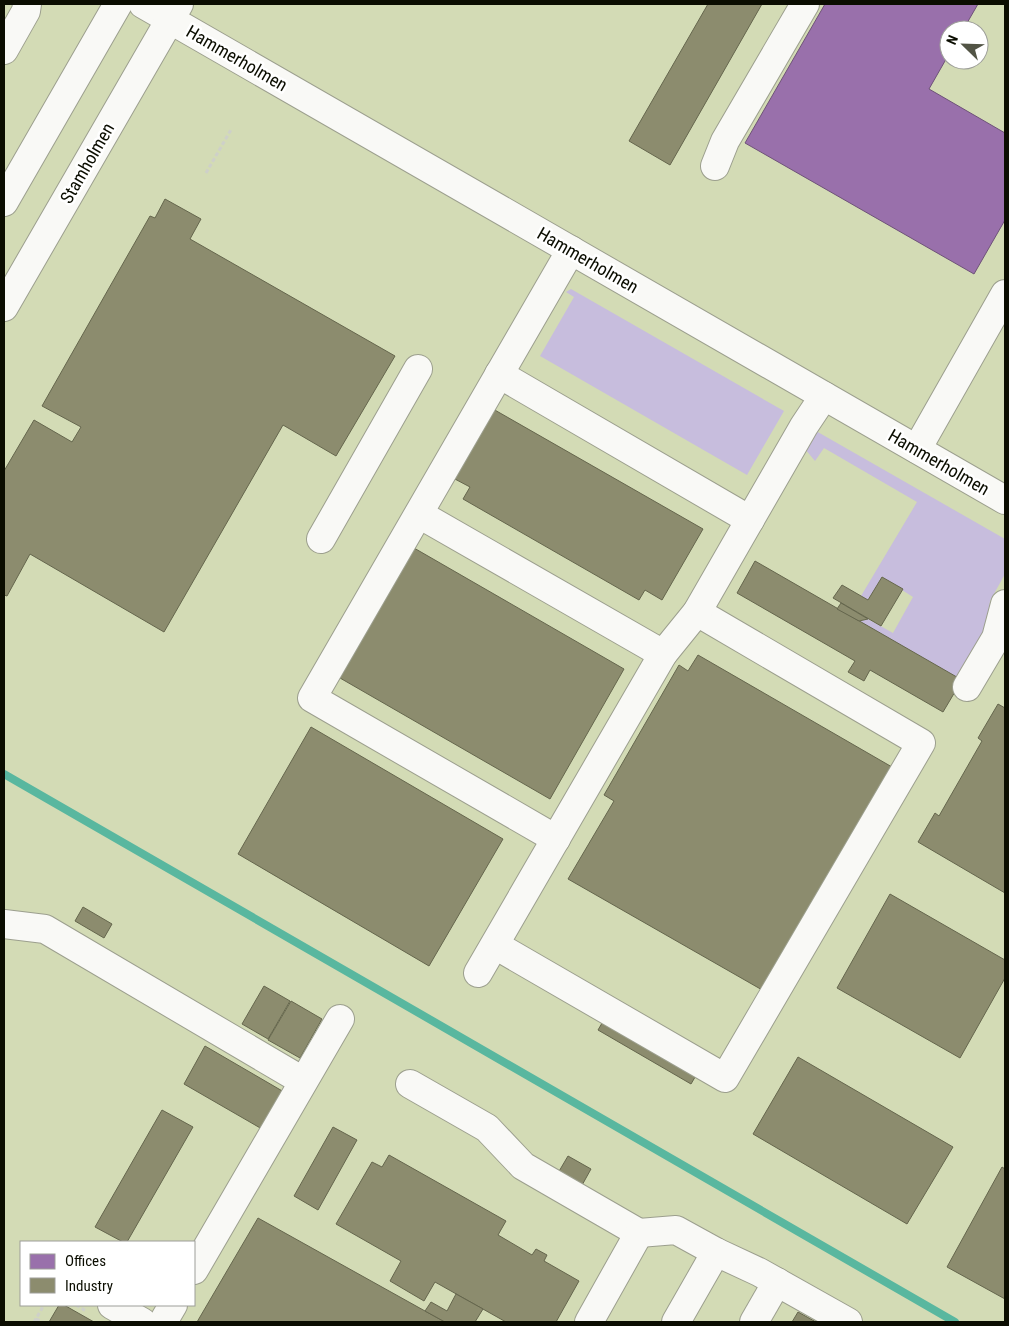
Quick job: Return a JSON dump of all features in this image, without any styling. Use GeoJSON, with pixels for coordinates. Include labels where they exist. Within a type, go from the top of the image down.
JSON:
{"type":"FeatureCollection","features":[{"type":"Feature","properties":{"kind":"street"},"geometry":{"type":"LineString","coordinates":[[4,50],[26,11],[27,4]]}},
{"type":"Feature","properties":{"kind":"street"},"geometry":{"type":"LineString","coordinates":[[4,202],[118,4]]}},
{"type":"Feature","properties":{"kind":"street"},"geometry":{"type":"LineString","coordinates":[[143,4],[175,12]]}},
{"type":"Feature","properties":{"kind":"street"},"geometry":{"type":"LineString","coordinates":[[715,166],[725,141],[805,4]]}},
{"type":"Feature","properties":{"kind":"street","name":"Hammerholmen"},"geometry":{"type":"LineString","coordinates":[[175,12],[571,250],[1005,500]]}},
{"type":"Feature","properties":{"kind":"street","name":"Stamholmen"},"geometry":{"type":"LineString","coordinates":[[4,307],[175,12]]}},
{"type":"Feature","properties":{"kind":"street"},"geometry":{"type":"LineString","coordinates":[[556,839],[312,698],[571,250]]}},
{"type":"Feature","properties":{"kind":"street"},"geometry":{"type":"LineString","coordinates":[[916,449],[1005,294]]}},
{"type":"Feature","properties":{"kind":"street"},"geometry":{"type":"LineString","coordinates":[[321,538],[418,369]]}},
{"type":"Feature","properties":{"kind":"street"},"geometry":{"type":"LineString","coordinates":[[499,374],[750,520]]}},
{"type":"Feature","properties":{"kind":"street"},"geometry":{"type":"LineString","coordinates":[[478,973],[663,654],[697,612],[804,426],[824,396]]}},
{"type":"Feature","properties":{"kind":"street"},"geometry":{"type":"LineString","coordinates":[[419,514],[663,654]]}},
{"type":"Feature","properties":{"kind":"street"},"geometry":{"type":"LineString","coordinates":[[967,687],[996,638],[1005,604]]}},
{"type":"Feature","properties":{"kind":"street"},"geometry":{"type":"LineString","coordinates":[[495,945],[725,1078],[921,743],[697,612]]}},
{"type":"Feature","properties":{"kind":"street"},"geometry":{"type":"LineString","coordinates":[[4,924],[45,929],[303,1081]]}},
{"type":"Feature","properties":{"kind":"street"},"geometry":{"type":"LineString","coordinates":[[195,1268],[340,1019]]}},
{"type":"Feature","properties":{"kind":"street"},"geometry":{"type":"LineString","coordinates":[[410,1084],[487,1128],[523,1166],[640,1232],[676,1230],[716,1252],[759,1272],[848,1322]]}},
{"type":"Feature","properties":{"kind":"street"},"geometry":{"type":"LineString","coordinates":[[589,1322],[640,1232]]}},
{"type":"Feature","properties":{"kind":"street"},"geometry":{"type":"LineString","coordinates":[[676,1322],[716,1252]]}},
{"type":"Feature","properties":{"kind":"street"},"geometry":{"type":"LineString","coordinates":[[754,1322],[777,1282]]}},
{"type":"Feature","properties":{"kind":"street"},"geometry":{"type":"LineString","coordinates":[[114,1306],[142,1322]]}},
{"type":"Feature","properties":{"kind":"street"},"geometry":{"type":"LineString","coordinates":[[163,1322],[172,1306]]}},
{"type":"Feature","properties":{"kind":"path"},"geometry":{"type":"LineString","coordinates":[[206,173],[232,128]]}},
{"type":"Feature","properties":{"kind":"path"},"geometry":{"type":"LineString","coordinates":[[43,1306],[35,1320],[43,1322]]}},
{"type":"Feature","properties":{"kind":"shaded area"},"geometry":{"type":"Polygon","coordinates":[[[4,4],[1005,4],[1005,1322],[4,1322],[4,4]]]}},
{"type":"Feature","properties":{"kind":"shaded area"},"geometry":{"type":"Polygon","coordinates":[[[571,289],[784,411],[747,475],[540,356],[574,297],[566,292],[571,289]]]}},
{"type":"Feature","properties":{"kind":"shaded area"},"geometry":{"type":"Polygon","coordinates":[[[816,431],[1005,539],[1005,574],[990,601],[987,631],[959,679],[859,621],[868,619],[893,633],[913,597],[882,577],[868,600],[861,596],[917,502],[824,448],[815,461],[805,449],[816,431]]]}},
{"type":"Feature","properties":{"kind":"building: Offices"},"geometry":{"type":"Polygon","coordinates":[[[825,4],[978,4],[969,20],[939,20],[940,70],[929,89],[1005,133],[1005,220],[974,274],[745,143],[825,4]]]}},
{"type":"Feature","properties":{"kind":"building: Industry"},"geometry":{"type":"Polygon","coordinates":[[[708,4],[762,4],[670,165],[629,141],[708,4]]]}},
{"type":"Feature","properties":{"kind":"building: Industry"},"geometry":{"type":"Polygon","coordinates":[[[165,199],[201,219],[190,239],[395,356],[336,456],[283,425],[164,632],[30,554],[7,596],[4,595],[4,471],[34,420],[72,442],[81,427],[42,406],[150,216],[155,218],[165,199]]]}},
{"type":"Feature","properties":{"kind":"building: Industry"},"geometry":{"type":"Polygon","coordinates":[[[493,409],[703,529],[662,600],[645,590],[639,600],[463,499],[470,487],[453,478],[493,409]]]}},
{"type":"Feature","properties":{"kind":"building: Industry"},"geometry":{"type":"Polygon","coordinates":[[[414,548],[624,669],[550,799],[340,678],[414,548]]]}},
{"type":"Feature","properties":{"kind":"building: Industry"},"geometry":{"type":"Polygon","coordinates":[[[755,561],[962,680],[943,712],[870,670],[864,681],[848,672],[855,661],[737,593],[755,561]]]}},
{"type":"Feature","properties":{"kind":"building: Industry"},"geometry":{"type":"Polygon","coordinates":[[[882,577],[903,589],[881,626],[833,598],[842,585],[868,600],[882,577]]]}},
{"type":"Feature","properties":{"kind":"building: Industry"},"geometry":{"type":"Polygon","coordinates":[[[841,603],[868,619],[859,621],[837,609],[841,603]]]}},
{"type":"Feature","properties":{"kind":"building: Industry"},"geometry":{"type":"Polygon","coordinates":[[[698,655],[892,767],[764,991],[568,879],[614,801],[604,795],[679,665],[688,671],[698,655]]]}},
{"type":"Feature","properties":{"kind":"building: Industry"},"geometry":{"type":"Polygon","coordinates":[[[998,704],[1005,708],[1005,893],[918,842],[935,813],[939,816],[982,741],[978,738],[998,704]]]}},
{"type":"Feature","properties":{"kind":"building: Industry"},"geometry":{"type":"Polygon","coordinates":[[[311,727],[503,839],[429,966],[238,854],[311,727]]]}},
{"type":"Feature","properties":{"kind":"building: Industry"},"geometry":{"type":"Polygon","coordinates":[[[890,894],[1005,960],[1005,978],[960,1058],[837,988],[890,894]]]}},
{"type":"Feature","properties":{"kind":"building: Industry"},"geometry":{"type":"Polygon","coordinates":[[[83,907],[112,924],[104,938],[75,921],[83,907]]]}},
{"type":"Feature","properties":{"kind":"building: Industry"},"geometry":{"type":"Polygon","coordinates":[[[264,986],[290,1001],[268,1039],[242,1024],[264,986]]]}},
{"type":"Feature","properties":{"kind":"building: Industry"},"geometry":{"type":"Polygon","coordinates":[[[291,1001],[322,1019],[300,1058],[268,1040],[291,1001]]]}},
{"type":"Feature","properties":{"kind":"building: Industry"},"geometry":{"type":"Polygon","coordinates":[[[605,1018],[698,1072],[691,1084],[598,1030],[605,1018]]]}},
{"type":"Feature","properties":{"kind":"building: Industry"},"geometry":{"type":"Polygon","coordinates":[[[205,1046],[284,1092],[262,1129],[184,1084],[205,1046]]]}},
{"type":"Feature","properties":{"kind":"building: Industry"},"geometry":{"type":"Polygon","coordinates":[[[798,1057],[953,1147],[907,1224],[753,1134],[798,1057]]]}},
{"type":"Feature","properties":{"kind":"building: Industry"},"geometry":{"type":"Polygon","coordinates":[[[162,1110],[193,1127],[128,1241],[121,1241],[95,1227],[162,1110]]]}},
{"type":"Feature","properties":{"kind":"building: Industry"},"geometry":{"type":"Polygon","coordinates":[[[333,1127],[357,1140],[318,1210],[294,1196],[333,1127]]]}},
{"type":"Feature","properties":{"kind":"building: Industry"},"geometry":{"type":"Polygon","coordinates":[[[389,1155],[506,1221],[498,1235],[532,1255],[536,1249],[547,1255],[544,1261],[579,1281],[556,1322],[506,1322],[435,1282],[424,1301],[390,1281],[401,1261],[336,1224],[372,1162],[382,1167],[389,1155]]]}},
{"type":"Feature","properties":{"kind":"building: Industry"},"geometry":{"type":"Polygon","coordinates":[[[568,1156],[591,1169],[581,1187],[558,1173],[568,1156]]]}},
{"type":"Feature","properties":{"kind":"building: Industry"},"geometry":{"type":"Polygon","coordinates":[[[1002,1167],[1005,1169],[1005,1299],[947,1267],[1002,1167]]]}},
{"type":"Feature","properties":{"kind":"building: Industry"},"geometry":{"type":"Polygon","coordinates":[[[258,1218],[425,1311],[445,1322],[197,1322],[258,1218]]]}},
{"type":"Feature","properties":{"kind":"building: Industry"},"geometry":{"type":"Polygon","coordinates":[[[456,1294],[483,1309],[475,1322],[445,1322],[425,1311],[431,1302],[447,1311],[456,1294]]]}},
{"type":"Feature","properties":{"kind":"building: Industry"},"geometry":{"type":"Polygon","coordinates":[[[58,1306],[66,1306],[94,1322],[49,1322],[58,1306]]]}},
{"type":"Feature","properties":{"kind":"building: Industry"},"geometry":{"type":"Polygon","coordinates":[[[798,1312],[816,1322],[792,1322],[798,1312]]]}},
{"type":"Feature","properties":{"kind":"waterway"},"geometry":{"type":"LineString","coordinates":[[4,774],[955,1322]]}}]}
